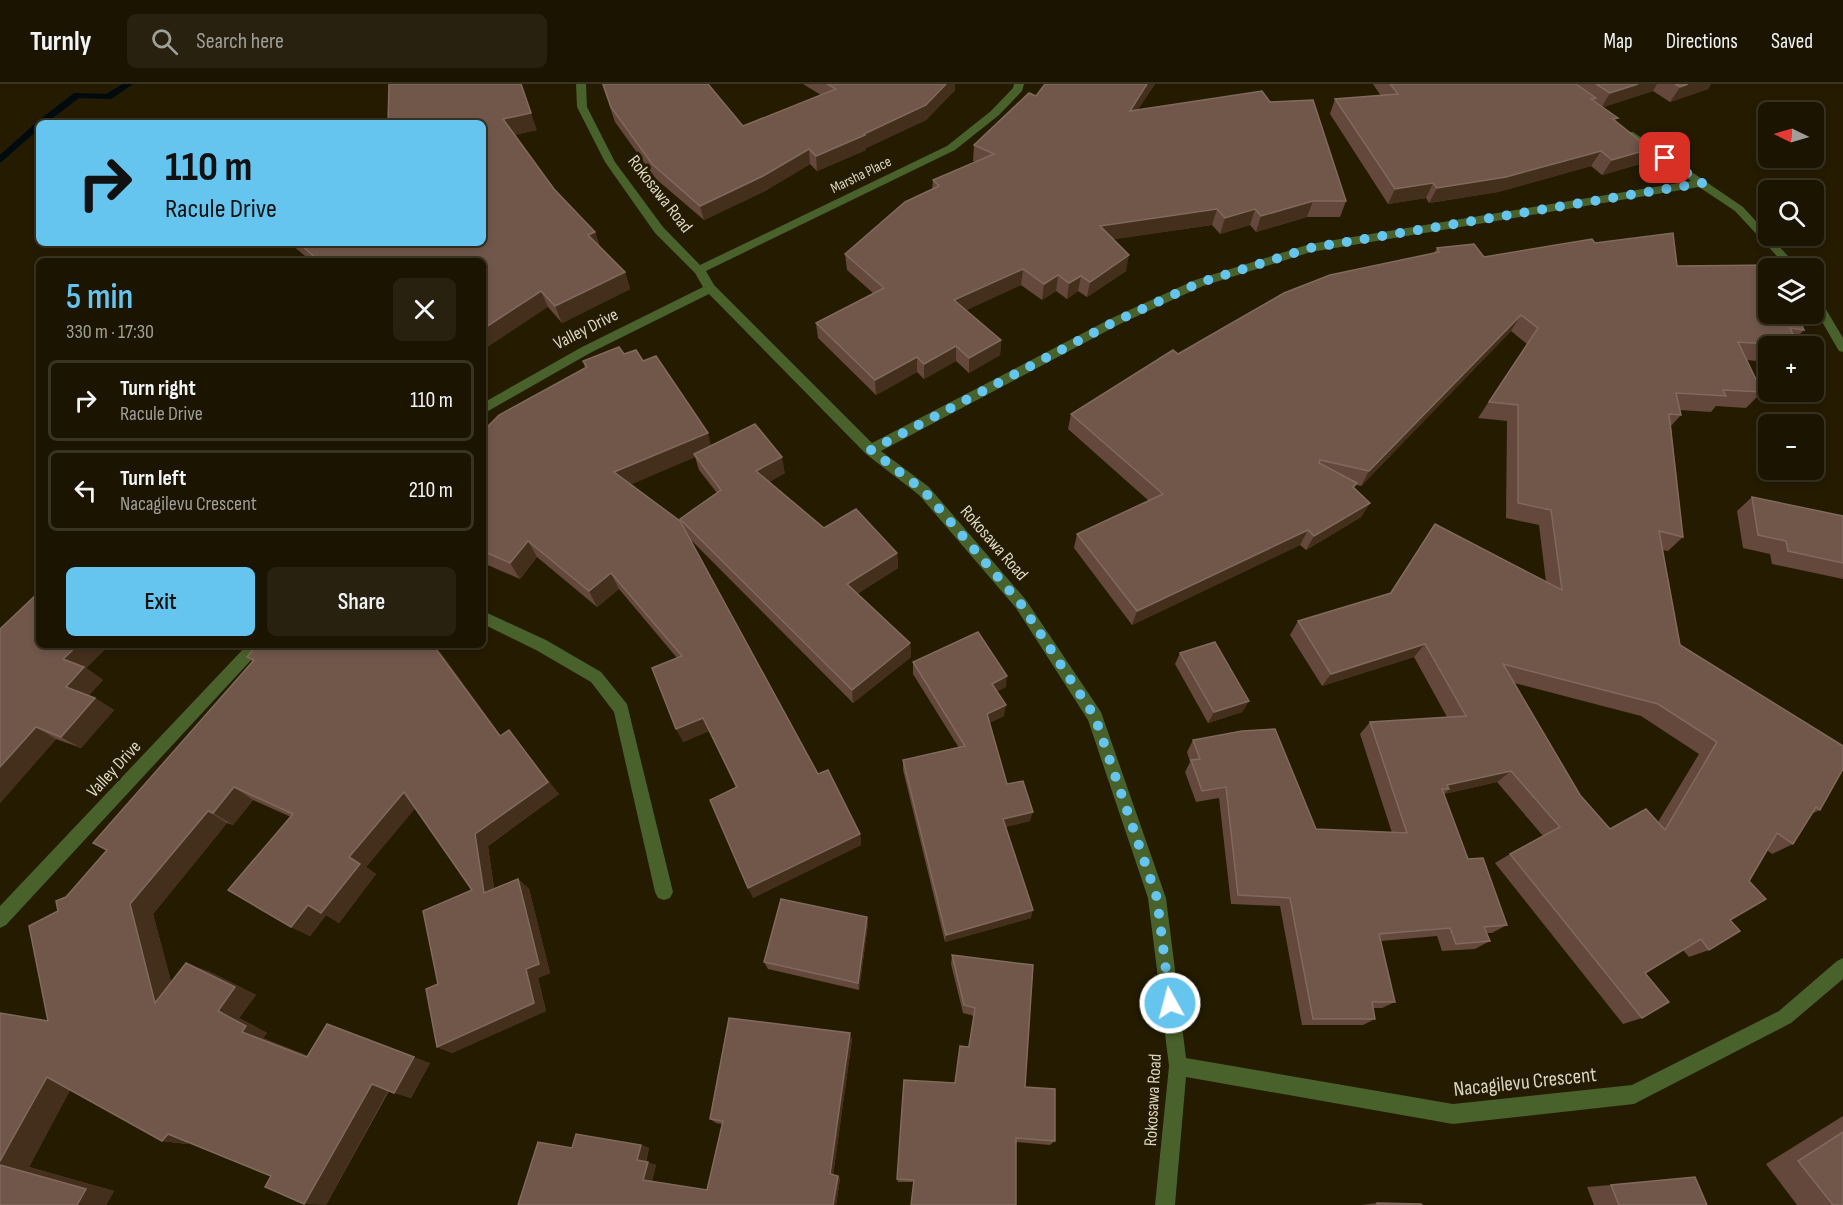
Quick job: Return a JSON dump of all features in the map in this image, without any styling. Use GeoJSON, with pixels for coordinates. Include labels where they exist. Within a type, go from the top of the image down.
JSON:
{"type":"FeatureCollection","features":[{"type":"Feature","properties":{"kind":"street","name":"Rokosawa Road"},"geometry":{"type":"LineString","coordinates":[[581,84],[582,107],[610,162],[659,230],[699,270],[710,288],[871,450],[924,491],[1021,604],[1095,717],[1157,898],[1178,1066],[1165,1205]]}},
{"type":"Feature","properties":{"kind":"street","name":"Marsha Place"},"geometry":{"type":"LineString","coordinates":[[699,270],[951,148],[995,113],[1018,89],[1019,84]]}},
{"type":"Feature","properties":{"kind":"street"},"geometry":{"type":"LineString","coordinates":[[1623,130],[1739,209],[1785,258]]}},
{"type":"Feature","properties":{"kind":"street"},"geometry":{"type":"LineString","coordinates":[[871,450],[1116,321],[1199,283],[1310,248],[1702,183]]}},
{"type":"Feature","properties":{"kind":"street","name":"Valley Drive"},"geometry":{"type":"LineString","coordinates":[[486,407],[586,350],[710,288]]}},
{"type":"Feature","properties":{"kind":"street"},"geometry":{"type":"LineString","coordinates":[[1824,316],[1843,348]]}},
{"type":"Feature","properties":{"kind":"street"},"geometry":{"type":"LineString","coordinates":[[486,618],[541,645],[596,677],[621,710],[664,892]]}},
{"type":"Feature","properties":{"kind":"street","name":"Valley Drive"},"geometry":{"type":"LineString","coordinates":[[0,919],[253,648]]}},
{"type":"Feature","properties":{"kind":"street","name":"Nacagilevu Crescent"},"geometry":{"type":"LineString","coordinates":[[1178,1066],[1453,1114],[1634,1094],[1785,1017],[1843,967]]}},
{"type":"Feature","properties":{"kind":"building"},"geometry":{"type":"Polygon","coordinates":[[[389,84],[521,84],[531,113],[503,119],[554,189],[595,232],[588,235],[625,272],[555,306],[541,291],[486,327],[486,258],[316,258],[302,246],[486,246],[486,120],[388,120],[389,84]]]}},
{"type":"Feature","properties":{"kind":"building"},"geometry":{"type":"Polygon","coordinates":[[[603,84],[708,84],[743,126],[836,89],[827,84],[946,84],[926,105],[816,156],[809,149],[763,176],[700,206],[652,164],[611,107],[603,84]]]}},
{"type":"Feature","properties":{"kind":"building"},"geometry":{"type":"Polygon","coordinates":[[[1045,84],[1147,84],[1130,111],[1262,91],[1270,102],[1313,100],[1346,201],[1313,201],[1261,216],[1255,209],[1225,218],[1217,209],[1100,226],[1129,255],[1090,282],[1081,276],[1069,283],[1058,275],[1044,284],[1023,269],[954,300],[1001,340],[969,358],[956,346],[924,364],[917,357],[875,380],[816,323],[884,288],[845,254],[905,202],[939,186],[933,180],[994,154],[974,145],[1029,93],[1036,96],[1045,84]]]}},
{"type":"Feature","properties":{"kind":"building"},"geometry":{"type":"Polygon","coordinates":[[[1390,84],[1576,84],[1596,98],[1591,99],[1618,118],[1613,119],[1650,149],[1612,160],[1601,151],[1506,177],[1437,188],[1433,183],[1395,189],[1335,99],[1398,94],[1390,84]]]}},
{"type":"Feature","properties":{"kind":"building"},"geometry":{"type":"Polygon","coordinates":[[[1596,84],[1638,84],[1610,93],[1596,84]]]}},
{"type":"Feature","properties":{"kind":"building"},"geometry":{"type":"Polygon","coordinates":[[[1673,233],[1677,266],[1758,265],[1758,324],[1801,324],[1804,330],[1790,328],[1794,336],[1758,336],[1758,343],[1738,342],[1758,384],[1758,392],[1723,390],[1726,396],[1676,393],[1681,415],[1669,414],[1683,537],[1659,531],[1680,645],[1843,746],[1843,769],[1820,810],[1816,807],[1793,844],[1777,833],[1749,881],[1766,899],[1730,920],[1740,931],[1709,950],[1701,939],[1645,973],[1669,1002],[1642,1018],[1510,854],[1560,827],[1511,771],[1447,785],[1449,789],[1442,789],[1468,859],[1483,858],[1507,925],[1484,927],[1490,941],[1456,944],[1450,928],[1379,934],[1395,1002],[1372,1002],[1375,1019],[1313,1019],[1290,898],[1238,895],[1226,787],[1202,791],[1191,760],[1200,759],[1193,740],[1242,731],[1275,729],[1316,829],[1407,833],[1370,722],[1466,716],[1425,644],[1331,674],[1298,621],[1391,593],[1435,524],[1562,590],[1551,510],[1518,503],[1518,405],[1489,402],[1538,328],[1521,315],[1369,471],[1320,460],[1319,463],[1357,483],[1353,487],[1370,503],[1314,536],[1308,530],[1137,611],[1077,534],[1163,494],[1071,414],[1173,350],[1178,354],[1284,293],[1330,275],[1439,252],[1437,248],[1474,244],[1484,257],[1592,239],[1595,243],[1673,233]],[[1503,664],[1580,795],[1610,829],[1646,809],[1665,830],[1717,742],[1658,704],[1503,664]]]}},
{"type":"Feature","properties":{"kind":"building"},"geometry":{"type":"Polygon","coordinates":[[[619,347],[624,354],[636,350],[643,361],[656,356],[708,433],[614,472],[680,521],[818,774],[828,770],[860,834],[748,888],[710,800],[737,787],[703,718],[676,729],[652,668],[682,656],[611,573],[589,591],[528,541],[510,563],[486,552],[486,428],[499,415],[587,367],[583,361],[619,347]]]}},
{"type":"Feature","properties":{"kind":"building"},"geometry":{"type":"Polygon","coordinates":[[[755,424],[782,457],[756,471],[824,528],[856,509],[897,553],[847,584],[910,643],[852,690],[680,519],[721,490],[694,454],[755,424]]]}},
{"type":"Feature","properties":{"kind":"building"},"geometry":{"type":"Polygon","coordinates":[[[1752,497],[1843,516],[1843,563],[1788,551],[1786,541],[1758,535],[1752,497]]]}},
{"type":"Feature","properties":{"kind":"building"},"geometry":{"type":"Polygon","coordinates":[[[36,595],[36,648],[75,648],[63,659],[84,667],[66,687],[95,698],[61,737],[36,727],[0,767],[0,629],[36,595]]]}},
{"type":"Feature","properties":{"kind":"building"},"geometry":{"type":"Polygon","coordinates":[[[978,632],[1007,676],[992,684],[1006,705],[987,714],[1007,784],[1023,781],[1033,812],[1003,819],[1033,910],[946,935],[903,760],[965,746],[913,662],[978,632]]]}},
{"type":"Feature","properties":{"kind":"building"},"geometry":{"type":"Polygon","coordinates":[[[1215,642],[1249,701],[1214,712],[1180,653],[1215,642]]]}},
{"type":"Feature","properties":{"kind":"building"},"geometry":{"type":"Polygon","coordinates":[[[254,648],[435,648],[500,736],[509,730],[548,782],[475,834],[484,893],[518,879],[539,964],[526,969],[534,1003],[437,1047],[426,989],[438,984],[423,911],[472,890],[404,792],[349,857],[360,864],[321,913],[308,905],[291,927],[228,890],[293,814],[234,787],[213,813],[208,811],[130,904],[155,1003],[186,963],[235,987],[218,1011],[246,1026],[242,1032],[307,1057],[327,1024],[414,1057],[394,1093],[372,1084],[304,1204],[265,1187],[271,1176],[168,1134],[162,1141],[47,1077],[0,1161],[0,1013],[48,1021],[29,926],[58,911],[56,901],[66,897],[107,850],[93,843],[254,660],[247,657],[254,648]]]}},
{"type":"Feature","properties":{"kind":"building"},"geometry":{"type":"Polygon","coordinates":[[[781,899],[867,917],[858,983],[764,962],[781,899]]]}},
{"type":"Feature","properties":{"kind":"building"},"geometry":{"type":"Polygon","coordinates":[[[952,955],[1033,965],[1025,1087],[1055,1089],[1055,1141],[1016,1138],[1016,1205],[911,1205],[914,1180],[897,1179],[904,1080],[955,1083],[960,1046],[969,1047],[975,1008],[964,1005],[952,955]]]}},
{"type":"Feature","properties":{"kind":"building"},"geometry":{"type":"Polygon","coordinates":[[[729,1018],[850,1033],[830,1174],[838,1176],[833,1205],[518,1205],[538,1142],[572,1148],[576,1134],[641,1145],[637,1160],[648,1162],[643,1180],[707,1190],[723,1121],[710,1119],[729,1018]]]}},
{"type":"Feature","properties":{"kind":"building"},"geometry":{"type":"Polygon","coordinates":[[[1843,1132],[1843,1205],[1833,1205],[1798,1161],[1843,1132]]]}},
{"type":"Feature","properties":{"kind":"building"},"geometry":{"type":"Polygon","coordinates":[[[0,1165],[86,1189],[77,1205],[0,1205],[0,1165]]]}},
{"type":"Feature","properties":{"kind":"building"},"geometry":{"type":"Polygon","coordinates":[[[1695,1177],[1707,1205],[1619,1205],[1611,1185],[1695,1177]]]}},
{"type":"Feature","properties":{"kind":"building"},"geometry":{"type":"Polygon","coordinates":[[[1377,1203],[1421,1204],[1422,1205],[1377,1205],[1377,1203]]]}},
{"type":"Feature","properties":{"kind":"waterway"},"geometry":{"type":"LineString","coordinates":[[45,120],[77,95],[108,97],[129,84]]}},
{"type":"Feature","properties":{"kind":"waterway"},"geometry":{"type":"LineString","coordinates":[[0,160],[36,128]]}},
{"type":"Feature","properties":{"kind":"route"},"geometry":{"type":"LineString","coordinates":[[1170,1003],[1157,898],[1095,717],[1021,604],[924,491],[871,450],[1116,321],[1199,283],[1310,248],[1702,183],[1665,158]]}}]}
